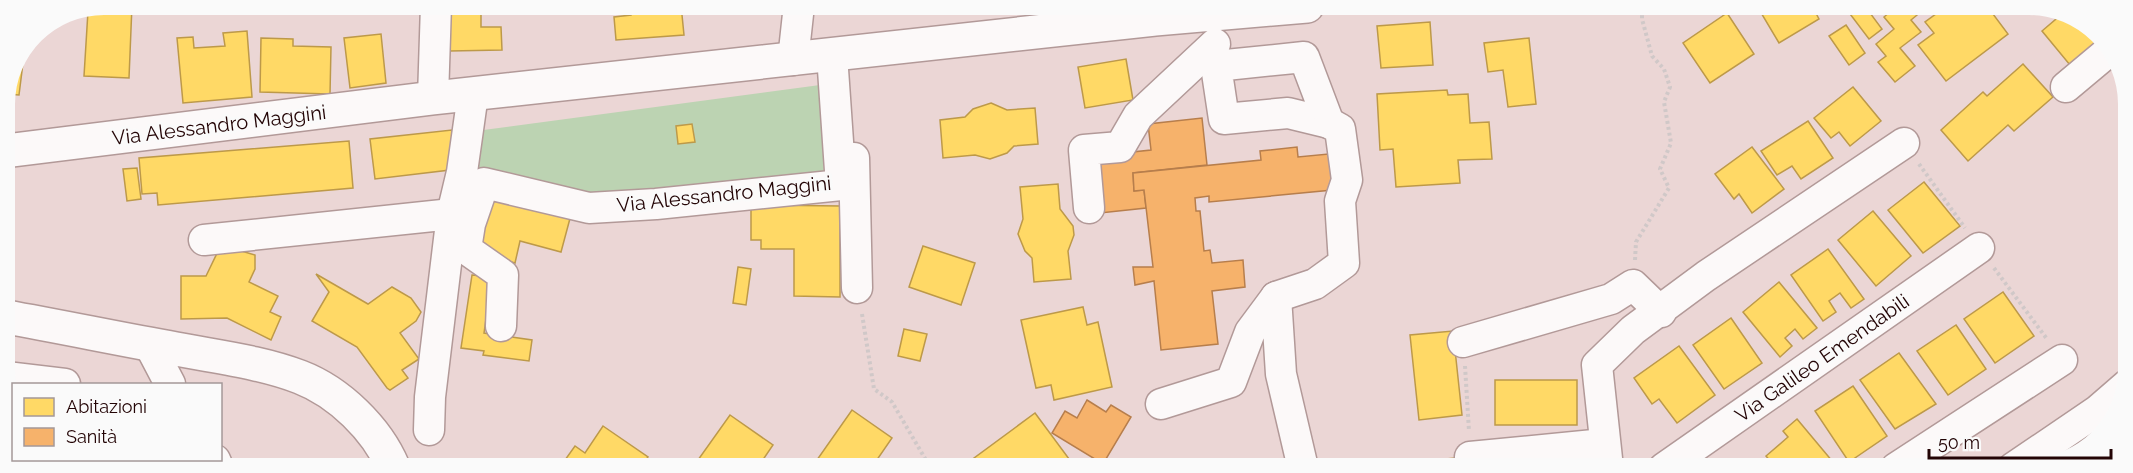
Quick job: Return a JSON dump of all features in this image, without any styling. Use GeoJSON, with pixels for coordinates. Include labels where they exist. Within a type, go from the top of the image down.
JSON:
{"type":"FeatureCollection","features":[{"type":"Feature","properties":{"kind":"main road","name":"Via Alessandro Maggini"},"geometry":{"type":"LineString","coordinates":[[15,150],[434,98],[793,60],[1133,15]]}},
{"type":"Feature","properties":{"kind":"main road","name":"Via Alessandro Maggini"},"geometry":{"type":"LineString","coordinates":[[1161,15],[1215,41],[1283,15]]}},
{"type":"Feature","properties":{"kind":"main road"},"geometry":{"type":"LineString","coordinates":[[15,319],[253,363],[302,377],[339,399],[366,426],[386,450],[389,458]]}},
{"type":"Feature","properties":{"kind":"street"},"geometry":{"type":"LineString","coordinates":[[423,15],[433,47]]}},
{"type":"Feature","properties":{"kind":"street"},"geometry":{"type":"LineString","coordinates":[[434,98],[435,15]]}},
{"type":"Feature","properties":{"kind":"street"},"geometry":{"type":"LineString","coordinates":[[793,60],[798,15]]}},
{"type":"Feature","properties":{"kind":"street"},"geometry":{"type":"LineString","coordinates":[[1215,41],[1304,57]]}},
{"type":"Feature","properties":{"kind":"street"},"geometry":{"type":"LineString","coordinates":[[1161,404],[1231,382],[1250,332],[1276,297],[1315,284],[1344,263],[1340,201],[1347,180],[1340,129],[1329,123],[1288,113],[1224,119],[1215,41]]}},
{"type":"Feature","properties":{"kind":"street"},"geometry":{"type":"LineString","coordinates":[[1089,208],[1084,150],[1120,147],[1138,116],[1215,41]]}},
{"type":"Feature","properties":{"kind":"street","name":"Via Alessandro Maggini"},"geometry":{"type":"LineString","coordinates":[[501,326],[503,275],[466,249],[470,224],[484,183],[589,208],[656,204],[840,184],[842,54]]}},
{"type":"Feature","properties":{"kind":"street","name":"Via Alessandro Maggini"},"geometry":{"type":"LineString","coordinates":[[842,54],[853,299]]}},
{"type":"Feature","properties":{"kind":"street"},"geometry":{"type":"LineString","coordinates":[[2066,87],[2104,55]]}},
{"type":"Feature","properties":{"kind":"street"},"geometry":{"type":"LineString","coordinates":[[1288,113],[1304,57]]}},
{"type":"Feature","properties":{"kind":"street"},"geometry":{"type":"LineString","coordinates":[[1304,57],[1329,123]]}},
{"type":"Feature","properties":{"kind":"street"},"geometry":{"type":"LineString","coordinates":[[429,430],[430,397],[452,214],[459,189],[473,94]]}},
{"type":"Feature","properties":{"kind":"street"},"geometry":{"type":"LineString","coordinates":[[1470,457],[1606,456],[1597,365],[1633,330],[1661,312],[1706,276],[1904,143]]}},
{"type":"Feature","properties":{"kind":"street"},"geometry":{"type":"LineString","coordinates":[[840,184],[853,299]]}},
{"type":"Feature","properties":{"kind":"street"},"geometry":{"type":"LineString","coordinates":[[204,240],[452,214]]}},
{"type":"Feature","properties":{"kind":"street","name":"Via Galileo Emendabili"},"geometry":{"type":"LineString","coordinates":[[1678,458],[1979,248]]}},
{"type":"Feature","properties":{"kind":"street"},"geometry":{"type":"LineString","coordinates":[[1463,342],[1622,292],[1661,312]]}},
{"type":"Feature","properties":{"kind":"street"},"geometry":{"type":"LineString","coordinates":[[1622,292],[1633,330]]}},
{"type":"Feature","properties":{"kind":"street"},"geometry":{"type":"LineString","coordinates":[[1276,297],[1281,374],[1301,458]]}},
{"type":"Feature","properties":{"kind":"street"},"geometry":{"type":"LineString","coordinates":[[149,344],[169,383]]}},
{"type":"Feature","properties":{"kind":"street"},"geometry":{"type":"LineString","coordinates":[[1911,458],[2062,360]]}},
{"type":"Feature","properties":{"kind":"street"},"geometry":{"type":"LineString","coordinates":[[16,378],[57,383]]}},
{"type":"Feature","properties":{"kind":"street"},"geometry":{"type":"LineString","coordinates":[[2028,458],[2097,411],[2113,397]]}},
{"type":"Feature","properties":{"kind":"path"},"geometry":{"type":"LineString","coordinates":[[1622,292],[1636,242],[1669,188],[1660,169],[1671,143],[1664,102],[1670,87],[1664,69],[1652,56],[1642,15]]}},
{"type":"Feature","properties":{"kind":"path"},"geometry":{"type":"LineString","coordinates":[[853,299],[874,389],[892,402],[925,458]]}},
{"type":"Feature","properties":{"kind":"path"},"geometry":{"type":"LineString","coordinates":[[1463,342],[1470,457]]}},
{"type":"Feature","properties":{"kind":"green space"},"geometry":{"type":"Polygon","coordinates":[[[820,85],[824,174],[576,199],[469,165],[476,131],[820,85]]]}},
{"type":"Feature","properties":{"kind":"building: Abitazioni"},"geometry":{"type":"Polygon","coordinates":[[[132,15],[129,78],[84,76],[88,17],[132,15]]]}},
{"type":"Feature","properties":{"kind":"building: Abitazioni"},"geometry":{"type":"Polygon","coordinates":[[[449,15],[481,15],[481,27],[501,27],[502,50],[450,51],[449,15]]]}},
{"type":"Feature","properties":{"kind":"building: Abitazioni"},"geometry":{"type":"Polygon","coordinates":[[[682,15],[684,35],[616,40],[614,17],[682,15]]]}},
{"type":"Feature","properties":{"kind":"building: Abitazioni"},"geometry":{"type":"Polygon","coordinates":[[[1724,15],[1728,15],[1754,54],[1710,83],[1683,43],[1724,15]]]}},
{"type":"Feature","properties":{"kind":"building: Abitazioni"},"geometry":{"type":"Polygon","coordinates":[[[1762,15],[1817,15],[1819,19],[1779,43],[1762,15]]]}},
{"type":"Feature","properties":{"kind":"building: Abitazioni"},"geometry":{"type":"Polygon","coordinates":[[[1851,15],[1872,15],[1882,29],[1869,39],[1851,15]]]}},
{"type":"Feature","properties":{"kind":"building: Abitazioni"},"geometry":{"type":"Polygon","coordinates":[[[1886,15],[1917,15],[1911,20],[1921,32],[1900,48],[1915,66],[1895,82],[1878,62],[1886,56],[1876,44],[1894,29],[1884,17],[1886,15]]]}},
{"type":"Feature","properties":{"kind":"building: Abitazioni"},"geometry":{"type":"Polygon","coordinates":[[[1935,15],[1994,15],[2008,34],[1946,81],[1918,45],[1934,33],[1925,22],[1935,15]]]}},
{"type":"Feature","properties":{"kind":"building: Abitazioni"},"geometry":{"type":"Polygon","coordinates":[[[2056,19],[2074,27],[2095,44],[2070,65],[2042,31],[2056,19]]]}},
{"type":"Feature","properties":{"kind":"building: Abitazioni"},"geometry":{"type":"Polygon","coordinates":[[[1430,22],[1433,65],[1381,68],[1377,26],[1430,22]]]}},
{"type":"Feature","properties":{"kind":"building: Abitazioni"},"geometry":{"type":"Polygon","coordinates":[[[1846,25],[1865,53],[1849,65],[1829,36],[1846,25]]]}},
{"type":"Feature","properties":{"kind":"building: Abitazioni"},"geometry":{"type":"Polygon","coordinates":[[[247,31],[252,97],[183,103],[177,38],[193,37],[194,48],[225,46],[223,33],[247,31]]]}},
{"type":"Feature","properties":{"kind":"building: Abitazioni"},"geometry":{"type":"Polygon","coordinates":[[[381,34],[386,83],[350,88],[344,38],[381,34]]]}},
{"type":"Feature","properties":{"kind":"building: Abitazioni"},"geometry":{"type":"Polygon","coordinates":[[[261,38],[293,39],[293,46],[331,47],[330,94],[260,92],[261,38]]]}},
{"type":"Feature","properties":{"kind":"building: Abitazioni"},"geometry":{"type":"Polygon","coordinates":[[[1529,38],[1536,104],[1508,107],[1503,70],[1488,72],[1484,43],[1529,38]]]}},
{"type":"Feature","properties":{"kind":"building: Abitazioni"},"geometry":{"type":"Polygon","coordinates":[[[1126,59],[1133,100],[1085,108],[1078,67],[1126,59]]]}},
{"type":"Feature","properties":{"kind":"building: Abitazioni"},"geometry":{"type":"Polygon","coordinates":[[[2023,64],[2053,97],[2014,131],[2008,125],[1968,161],[1941,130],[1983,92],[1987,96],[2023,64]]]}},
{"type":"Feature","properties":{"kind":"building: Abitazioni"},"geometry":{"type":"Polygon","coordinates":[[[22,69],[19,95],[16,95],[22,69]]]}},
{"type":"Feature","properties":{"kind":"building: Abitazioni"},"geometry":{"type":"Polygon","coordinates":[[[1853,87],[1881,121],[1850,146],[1839,132],[1831,138],[1814,118],[1853,87]]]}},
{"type":"Feature","properties":{"kind":"building: Abitazioni"},"geometry":{"type":"Polygon","coordinates":[[[1447,90],[1448,95],[1468,94],[1470,123],[1489,122],[1492,159],[1458,160],[1460,183],[1396,187],[1393,149],[1380,150],[1377,94],[1447,90]]]}},
{"type":"Feature","properties":{"kind":"building: Abitazioni"},"geometry":{"type":"Polygon","coordinates":[[[991,103],[1007,110],[1035,108],[1038,144],[1014,146],[1007,153],[990,159],[975,155],[943,158],[940,120],[965,117],[973,109],[991,103]]]}},
{"type":"Feature","properties":{"kind":"building: Abitazioni"},"geometry":{"type":"Polygon","coordinates":[[[1808,121],[1833,158],[1801,179],[1792,166],[1777,175],[1761,151],[1808,121]]]}},
{"type":"Feature","properties":{"kind":"building: Abitazioni"},"geometry":{"type":"Polygon","coordinates":[[[692,124],[695,142],[678,144],[676,126],[692,124]]]}},
{"type":"Feature","properties":{"kind":"building: Abitazioni"},"geometry":{"type":"Polygon","coordinates":[[[452,130],[454,154],[449,155],[450,170],[375,179],[370,139],[452,130]]]}},
{"type":"Feature","properties":{"kind":"building: Abitazioni"},"geometry":{"type":"Polygon","coordinates":[[[349,141],[353,188],[158,205],[157,193],[142,194],[139,158],[349,141]]]}},
{"type":"Feature","properties":{"kind":"building: Abitazioni"},"geometry":{"type":"Polygon","coordinates":[[[1752,147],[1784,189],[1752,213],[1739,194],[1734,199],[1715,174],[1752,147]]]}},
{"type":"Feature","properties":{"kind":"building: Abitazioni"},"geometry":{"type":"Polygon","coordinates":[[[137,168],[141,199],[127,201],[123,169],[137,168]]]}},
{"type":"Feature","properties":{"kind":"building: Abitazioni"},"geometry":{"type":"Polygon","coordinates":[[[1924,182],[1960,226],[1923,253],[1888,210],[1924,182]]]}},
{"type":"Feature","properties":{"kind":"building: Abitazioni"},"geometry":{"type":"Polygon","coordinates":[[[1058,184],[1060,209],[1073,226],[1074,235],[1068,251],[1071,279],[1034,282],[1032,258],[1025,251],[1018,234],[1023,219],[1020,187],[1058,184]]]}},
{"type":"Feature","properties":{"kind":"building: Abitazioni"},"geometry":{"type":"Polygon","coordinates":[[[492,189],[572,211],[561,252],[520,241],[515,263],[475,252],[492,189]]]}},
{"type":"Feature","properties":{"kind":"building: Abitazioni"},"geometry":{"type":"Polygon","coordinates":[[[751,205],[840,206],[840,297],[794,296],[794,249],[761,249],[761,240],[751,240],[751,205]]]}},
{"type":"Feature","properties":{"kind":"building: Abitazioni"},"geometry":{"type":"Polygon","coordinates":[[[1873,211],[1911,256],[1876,286],[1838,240],[1873,211]]]}},
{"type":"Feature","properties":{"kind":"building: Abitazioni"},"geometry":{"type":"Polygon","coordinates":[[[221,245],[255,255],[255,269],[249,282],[278,296],[270,312],[281,317],[271,340],[227,318],[181,319],[181,276],[206,276],[221,245]]]}},
{"type":"Feature","properties":{"kind":"building: Abitazioni"},"geometry":{"type":"Polygon","coordinates":[[[923,246],[975,263],[961,305],[909,287],[923,246]]]}},
{"type":"Feature","properties":{"kind":"building: Abitazioni"},"geometry":{"type":"Polygon","coordinates":[[[1828,249],[1864,299],[1851,308],[1840,293],[1829,301],[1836,312],[1823,321],[1791,275],[1828,249]]]}},
{"type":"Feature","properties":{"kind":"building: Abitazioni"},"geometry":{"type":"Polygon","coordinates":[[[738,267],[751,269],[746,305],[733,303],[738,267]]]}},
{"type":"Feature","properties":{"kind":"building: Abitazioni"},"geometry":{"type":"Polygon","coordinates":[[[316,274],[368,304],[392,287],[411,298],[421,312],[416,321],[400,333],[419,359],[402,370],[408,378],[390,390],[357,347],[312,321],[329,292],[316,274]]]}},
{"type":"Feature","properties":{"kind":"building: Abitazioni"},"geometry":{"type":"Polygon","coordinates":[[[472,275],[492,277],[484,333],[532,340],[529,361],[483,355],[484,351],[461,348],[472,275]]]}},
{"type":"Feature","properties":{"kind":"building: Abitazioni"},"geometry":{"type":"Polygon","coordinates":[[[1779,282],[1817,328],[1803,339],[1795,329],[1785,338],[1792,346],[1780,357],[1743,312],[1779,282]]]}},
{"type":"Feature","properties":{"kind":"building: Abitazioni"},"geometry":{"type":"Polygon","coordinates":[[[2003,292],[2034,336],[1995,363],[1964,319],[2003,292]]]}},
{"type":"Feature","properties":{"kind":"building: Abitazioni"},"geometry":{"type":"Polygon","coordinates":[[[1083,307],[1087,325],[1098,322],[1112,387],[1054,400],[1051,385],[1036,388],[1021,320],[1083,307]]]}},
{"type":"Feature","properties":{"kind":"building: Abitazioni"},"geometry":{"type":"Polygon","coordinates":[[[1731,318],[1762,363],[1724,389],[1693,345],[1731,318]]]}},
{"type":"Feature","properties":{"kind":"building: Abitazioni"},"geometry":{"type":"Polygon","coordinates":[[[1956,325],[1986,369],[1948,395],[1917,351],[1956,325]]]}},
{"type":"Feature","properties":{"kind":"building: Abitazioni"},"geometry":{"type":"Polygon","coordinates":[[[904,329],[927,334],[920,361],[898,356],[904,329]]]}},
{"type":"Feature","properties":{"kind":"building: Abitazioni"},"geometry":{"type":"Polygon","coordinates":[[[1453,331],[1462,415],[1419,420],[1410,335],[1453,331]]]}},
{"type":"Feature","properties":{"kind":"building: Abitazioni"},"geometry":{"type":"Polygon","coordinates":[[[1679,346],[1715,395],[1677,423],[1659,399],[1652,404],[1634,378],[1679,346]]]}},
{"type":"Feature","properties":{"kind":"building: Abitazioni"},"geometry":{"type":"Polygon","coordinates":[[[1899,353],[1936,404],[1895,429],[1860,380],[1899,353]]]}},
{"type":"Feature","properties":{"kind":"building: Abitazioni"},"geometry":{"type":"Polygon","coordinates":[[[1495,380],[1577,380],[1577,425],[1495,425],[1495,380]]]}},
{"type":"Feature","properties":{"kind":"building: Abitazioni"},"geometry":{"type":"Polygon","coordinates":[[[1853,386],[1887,436],[1855,458],[1846,458],[1815,411],[1853,386]]]}},
{"type":"Feature","properties":{"kind":"building: Abitazioni"},"geometry":{"type":"Polygon","coordinates":[[[852,410],[892,438],[878,458],[818,458],[852,410]]]}},
{"type":"Feature","properties":{"kind":"building: Abitazioni"},"geometry":{"type":"Polygon","coordinates":[[[1035,413],[1068,458],[974,458],[1035,413]]]}},
{"type":"Feature","properties":{"kind":"building: Abitazioni"},"geometry":{"type":"Polygon","coordinates":[[[730,415],[773,445],[764,458],[699,458],[730,415]]]}},
{"type":"Feature","properties":{"kind":"building: Abitazioni"},"geometry":{"type":"Polygon","coordinates":[[[1797,419],[1830,458],[1768,458],[1766,456],[1788,437],[1783,431],[1797,419]]]}},
{"type":"Feature","properties":{"kind":"building: Abitazioni"},"geometry":{"type":"Polygon","coordinates":[[[603,426],[648,457],[566,458],[575,446],[585,453],[603,426]]]}},
{"type":"Feature","properties":{"kind":"building: Sanità"},"geometry":{"type":"Polygon","coordinates":[[[1202,118],[1207,165],[1133,173],[1134,191],[1144,190],[1146,208],[1100,213],[1094,156],[1151,150],[1148,124],[1202,118]]]}},
{"type":"Feature","properties":{"kind":"building: Sanità"},"geometry":{"type":"Polygon","coordinates":[[[1297,147],[1298,157],[1339,153],[1343,189],[1209,202],[1209,196],[1195,198],[1196,211],[1200,211],[1204,251],[1210,250],[1212,263],[1243,260],[1245,287],[1212,291],[1218,344],[1161,350],[1154,281],[1135,285],[1133,267],[1153,267],[1144,190],[1134,191],[1133,173],[1261,160],[1260,151],[1297,147]]]}},
{"type":"Feature","properties":{"kind":"building: Sanità"},"geometry":{"type":"Polygon","coordinates":[[[1087,400],[1106,412],[1111,405],[1131,417],[1107,458],[1093,458],[1052,433],[1065,411],[1077,418],[1087,400]]]}}]}
